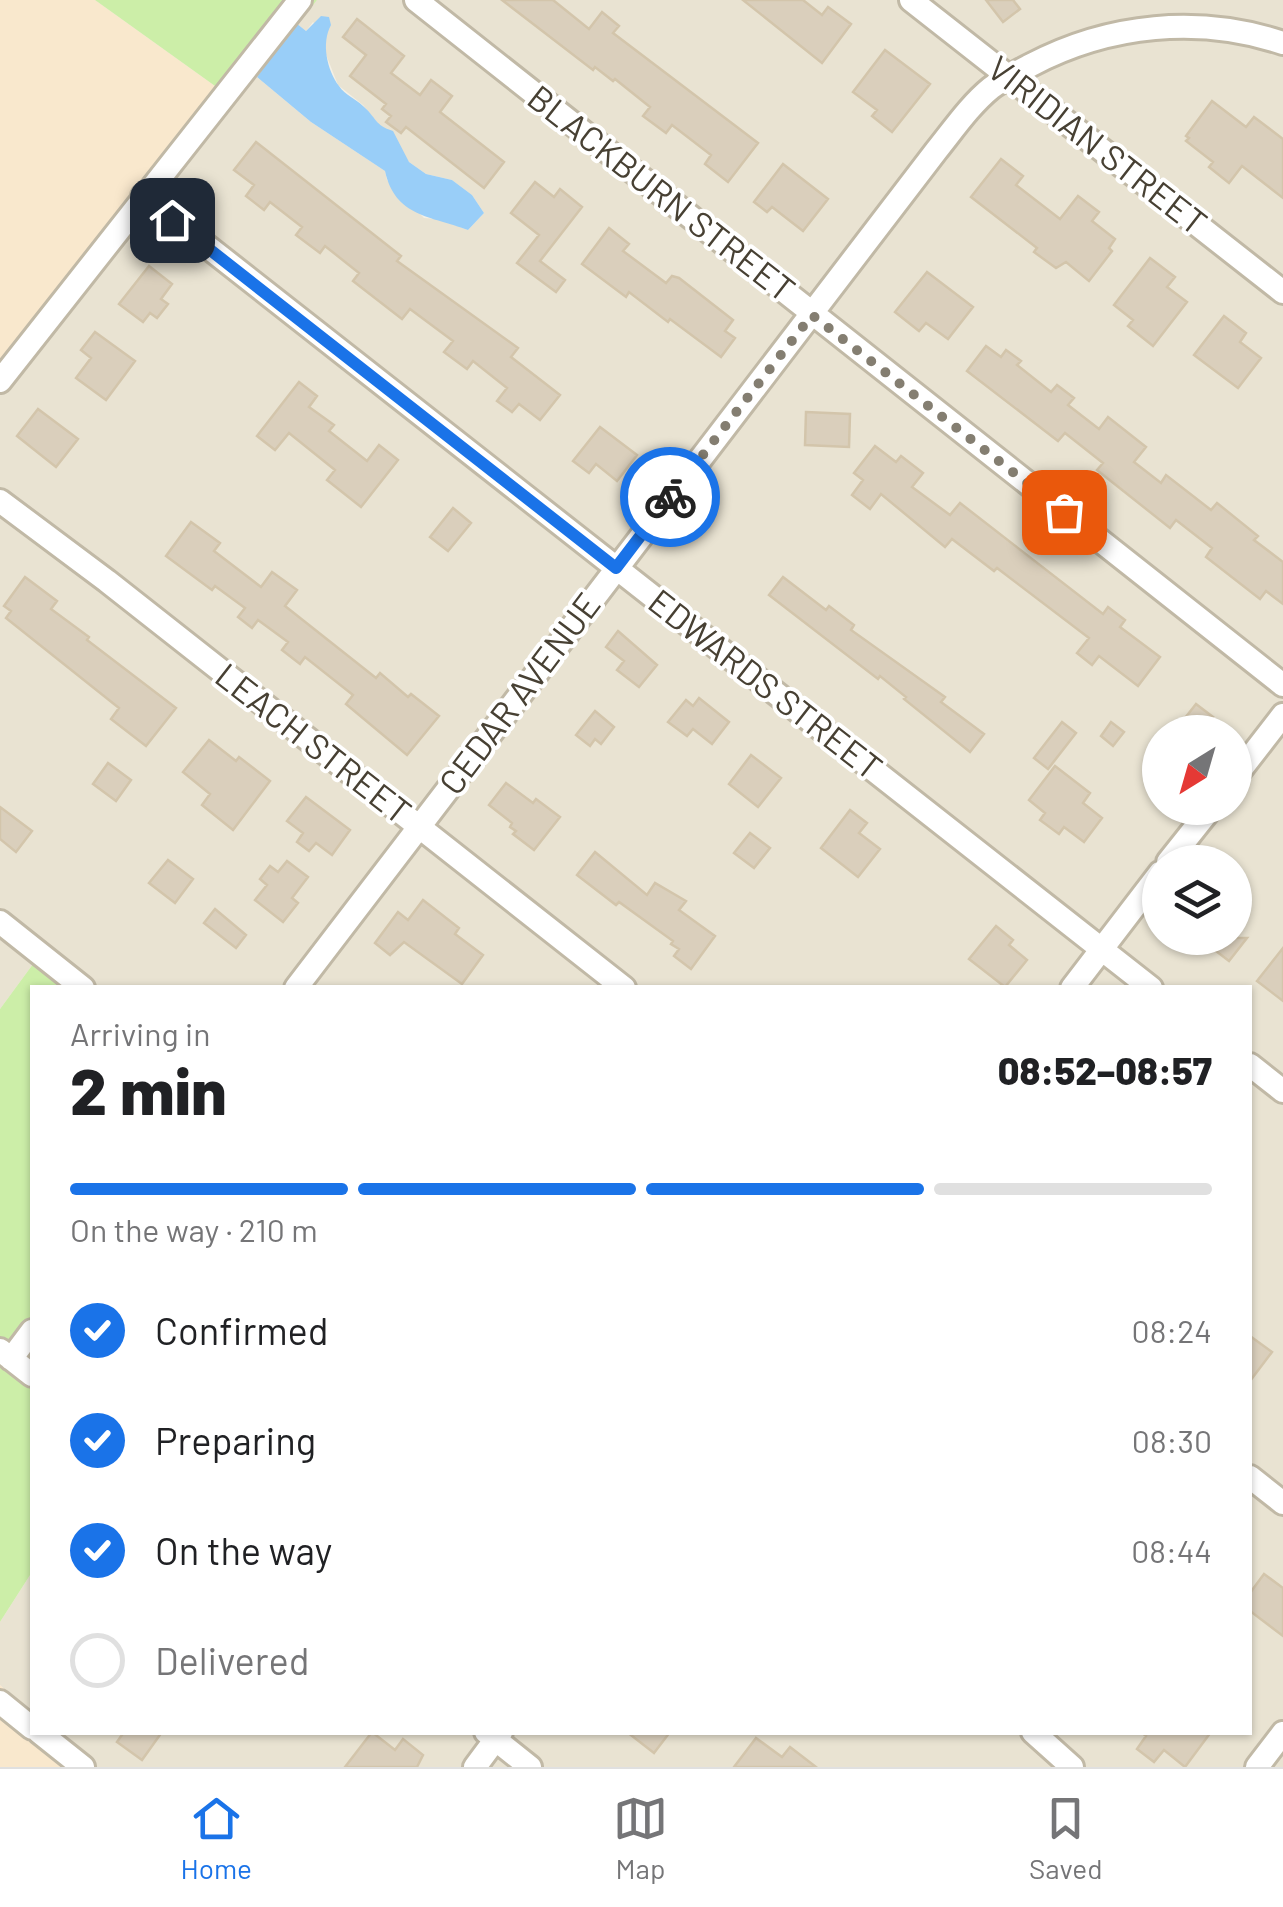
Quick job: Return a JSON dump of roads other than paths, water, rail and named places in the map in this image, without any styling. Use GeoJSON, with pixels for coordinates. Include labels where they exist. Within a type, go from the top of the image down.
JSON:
{"type":"FeatureCollection","features":[{"type":"Feature","properties":{"kind":"street"},"geometry":{"type":"LineString","coordinates":[[0,381],[300,0]]}},
{"type":"Feature","properties":{"kind":"street","name":"BLACKBURN STREET"},"geometry":{"type":"LineString","coordinates":[[416,0],[1283,685]]}},
{"type":"Feature","properties":{"kind":"street","name":"VIRIDIAN STREET"},"geometry":{"type":"LineString","coordinates":[[912,0],[1283,292]]}},
{"type":"Feature","properties":{"kind":"street","name":"CEDAR AVENUE"},"geometry":{"type":"LineString","coordinates":[[298,985],[978,101],[1010,76],[1077,42],[1134,29],[1219,30],[1283,44]]}},
{"type":"Feature","properties":{"kind":"street","name":"EDWARDS STREET"},"geometry":{"type":"LineString","coordinates":[[142,196],[1147,985]]}},
{"type":"Feature","properties":{"kind":"street","name":"LEACH STREET"},"geometry":{"type":"LineString","coordinates":[[0,501],[620,985]]}},
{"type":"Feature","properties":{"kind":"street"},"geometry":{"type":"LineString","coordinates":[[1252,755],[1283,716]]}},
{"type":"Feature","properties":{"kind":"street"},"geometry":{"type":"LineString","coordinates":[[1182,845],[1197,825]]}},
{"type":"Feature","properties":{"kind":"street"},"geometry":{"type":"LineString","coordinates":[[1074,985],[1142,896]]}},
{"type":"Feature","properties":{"kind":"street"},"geometry":{"type":"LineString","coordinates":[[0,922],[79,985]]}},
{"type":"Feature","properties":{"kind":"street"},"geometry":{"type":"LineString","coordinates":[[1252,1067],[1283,1091]]}},
{"type":"Feature","properties":{"kind":"street"},"geometry":{"type":"LineString","coordinates":[[30,1333],[6,1354],[30,1373]]}},
{"type":"Feature","properties":{"kind":"street"},"geometry":{"type":"LineString","coordinates":[[1252,1479],[1283,1503]]}},
{"type":"Feature","properties":{"kind":"street"},"geometry":{"type":"LineString","coordinates":[[0,1702],[30,1726]]}},
{"type":"Feature","properties":{"kind":"street"},"geometry":{"type":"LineString","coordinates":[[1258,1767],[1283,1733]]}},
{"type":"Feature","properties":{"kind":"street"},"geometry":{"type":"LineString","coordinates":[[42,1735],[83,1767]]}},
{"type":"Feature","properties":{"kind":"street"},"geometry":{"type":"LineString","coordinates":[[475,1767],[494,1735],[530,1767]]}},
{"type":"Feature","properties":{"kind":"street"},"geometry":{"type":"LineString","coordinates":[[1035,1735],[1072,1767]]}},
{"type":"Feature","properties":{"kind":"water"},"geometry":{"type":"Polygon","coordinates":[[[321,16],[329,17],[327,56],[339,86],[379,124],[393,131],[409,162],[426,174],[452,180],[472,195],[484,213],[468,230],[406,206],[397,198],[385,171],[311,122],[257,77],[296,23],[306,31],[321,16]]]}}]}
